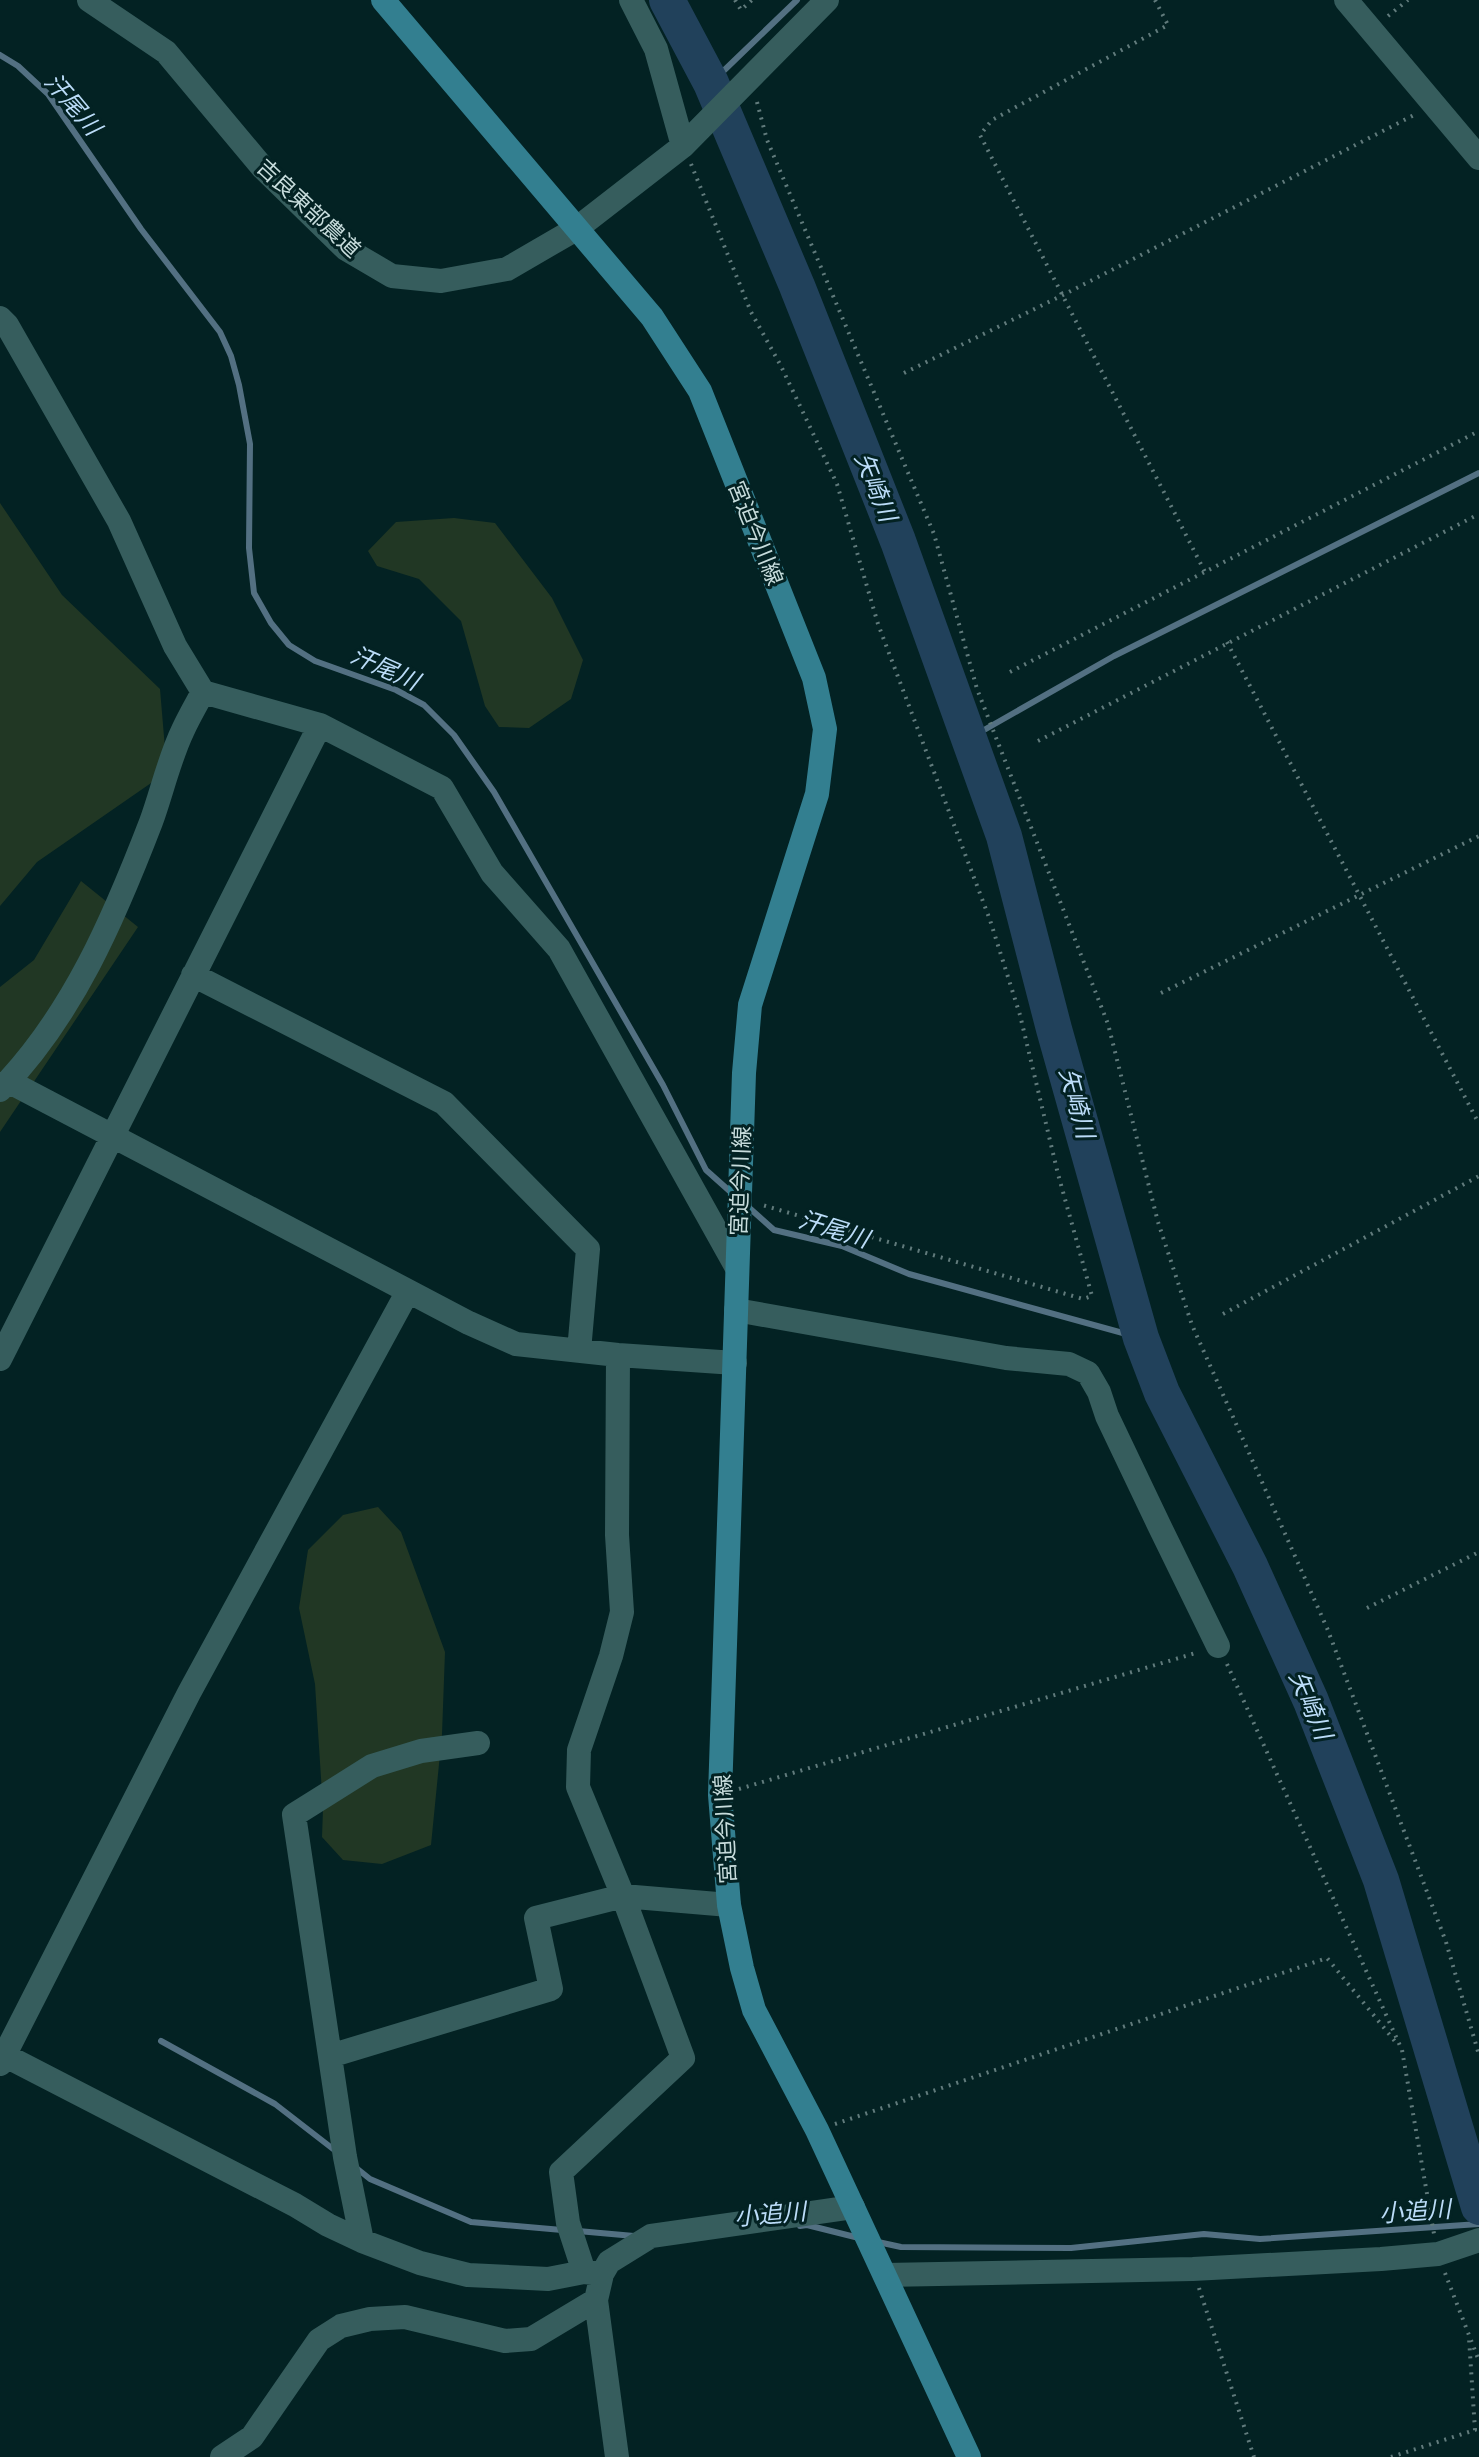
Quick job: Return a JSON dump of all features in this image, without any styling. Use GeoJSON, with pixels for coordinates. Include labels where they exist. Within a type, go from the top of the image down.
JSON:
{"type":"FeatureCollection","features":[{"type":"Feature","properties":{"kind":"main road","name":"宮迫今川線"},"geometry":{"type":"LineString","coordinates":[[383,0],[652,317],[700,391],[814,678],[825,729],[817,794],[750,1005],[738,1198],[720,1795],[729,1905],[754,2010],[817,2130],[969,2457]]}},
{"type":"Feature","properties":{"kind":"street","name":"吉良東部農道"},"geometry":{"type":"LineString","coordinates":[[89,0],[166,52],[263,168],[307,212],[346,249],[392,276],[441,281],[507,269],[576,229],[683,146],[750,80]]}},
{"type":"Feature","properties":{"kind":"street"},"geometry":{"type":"LineString","coordinates":[[631,0],[656,49],[683,146]]}},
{"type":"Feature","properties":{"kind":"street"},"geometry":{"type":"LineString","coordinates":[[750,80],[827,0]]}},
{"type":"Feature","properties":{"kind":"street"},"geometry":{"type":"LineString","coordinates":[[1346,0],[1479,158]]}},
{"type":"Feature","properties":{"kind":"street"},"geometry":{"type":"LineString","coordinates":[[0,318],[7,325],[119,521],[175,646],[203,692],[320,725],[442,788],[492,873],[559,949],[737,1268]]}},
{"type":"Feature","properties":{"kind":"street"},"geometry":{"type":"LineString","coordinates":[[203,692],[182,731],[152,819],[104,935],[50,1031],[4,1086],[112,1135],[408,1291],[516,1344],[735,1363]]}},
{"type":"Feature","properties":{"kind":"street"},"geometry":{"type":"LineString","coordinates":[[0,1359],[320,725]]}},
{"type":"Feature","properties":{"kind":"street"},"geometry":{"type":"LineString","coordinates":[[193,975],[444,1103],[588,1249],[579,1351]]}},
{"type":"Feature","properties":{"kind":"street"},"geometry":{"type":"LineString","coordinates":[[408,1291],[189,1693],[1,2057],[362,2241],[420,2263],[468,2275],[548,2279],[593,2273],[651,2236],[853,2207]]}},
{"type":"Feature","properties":{"kind":"street"},"geometry":{"type":"LineString","coordinates":[[736,1310],[1006,1358],[1069,1364],[1088,1373],[1218,1646]]}},
{"type":"Feature","properties":{"kind":"street"},"geometry":{"type":"LineString","coordinates":[[617,2457],[593,2273],[568,2223],[561,2172],[683,2058],[623,1896],[578,1787],[579,1750],[611,1656],[622,1612],[617,1535],[618,1355]]}},
{"type":"Feature","properties":{"kind":"street"},"geometry":{"type":"LineString","coordinates":[[362,2241],[345,2157],[294,1815],[372,1766],[421,1751],[478,1743]]}},
{"type":"Feature","properties":{"kind":"street"},"geometry":{"type":"LineString","coordinates":[[330,2056],[551,1989],[536,1918],[623,1896],[729,1905]]}},
{"type":"Feature","properties":{"kind":"street"},"geometry":{"type":"LineString","coordinates":[[885,2275],[1193,2269],[1443,2253],[1479,2240]]}},
{"type":"Feature","properties":{"kind":"street"},"geometry":{"type":"LineString","coordinates":[[223,2457],[252,2437],[319,2340],[341,2326],[370,2319],[405,2317],[505,2341],[531,2339],[596,2300]]}},
{"type":"Feature","properties":{"kind":"path"},"geometry":{"type":"LineString","coordinates":[[735,0],[741,10],[752,0]]}},
{"type":"Feature","properties":{"kind":"path"},"geometry":{"type":"LineString","coordinates":[[1155,0],[1168,25],[992,120],[980,135],[1205,572]]}},
{"type":"Feature","properties":{"kind":"path"},"geometry":{"type":"LineString","coordinates":[[750,80],[767,140],[934,534],[977,689],[1108,1024],[1158,1222],[1192,1325],[1327,1628],[1446,1942],[1479,2055]]}},
{"type":"Feature","properties":{"kind":"path"},"geometry":{"type":"LineString","coordinates":[[904,373],[1434,104]]}},
{"type":"Feature","properties":{"kind":"path"},"geometry":{"type":"LineString","coordinates":[[683,146],[751,312],[781,366],[837,484],[878,624],[990,920],[1020,1015],[1058,1174],[1092,1296],[1083,1299],[738,1198]]}},
{"type":"Feature","properties":{"kind":"path"},"geometry":{"type":"LineString","coordinates":[[1010,672],[1479,431]]}},
{"type":"Feature","properties":{"kind":"path"},"geometry":{"type":"LineString","coordinates":[[1038,741],[1479,514]]}},
{"type":"Feature","properties":{"kind":"path"},"geometry":{"type":"LineString","coordinates":[[1227,642],[1479,1124]]}},
{"type":"Feature","properties":{"kind":"path"},"geometry":{"type":"LineString","coordinates":[[1161,993],[1479,836]]}},
{"type":"Feature","properties":{"kind":"path"},"geometry":{"type":"LineString","coordinates":[[1223,1314],[1479,1176]]}},
{"type":"Feature","properties":{"kind":"path"},"geometry":{"type":"LineString","coordinates":[[1367,1608],[1479,1552]]}},
{"type":"Feature","properties":{"kind":"path"},"geometry":{"type":"LineString","coordinates":[[720,1795],[1218,1646],[1402,2050],[1443,2253],[1479,2361]]}},
{"type":"Feature","properties":{"kind":"path"},"geometry":{"type":"LineString","coordinates":[[817,2130],[1327,1958],[1402,2050]]}},
{"type":"Feature","properties":{"kind":"path"},"geometry":{"type":"LineString","coordinates":[[1193,2269],[1254,2457]]}},
{"type":"Feature","properties":{"kind":"path"},"geometry":{"type":"LineString","coordinates":[[1391,2457],[1475,2430],[1469,2331]]}},
{"type":"Feature","properties":{"kind":"green space"},"geometry":{"type":"Polygon","coordinates":[[[0,503],[62,595],[160,689],[167,772],[37,862],[0,906],[0,503]]]}},
{"type":"Feature","properties":{"kind":"green space"},"geometry":{"type":"Polygon","coordinates":[[[454,518],[495,523],[552,598],[583,660],[571,699],[529,728],[499,727],[485,706],[461,621],[419,579],[377,566],[368,551],[396,522],[454,518]]]}},
{"type":"Feature","properties":{"kind":"green space"},"geometry":{"type":"Polygon","coordinates":[[[81,881],[138,927],[0,1132],[0,987],[34,960],[81,881]]]}},
{"type":"Feature","properties":{"kind":"green space"},"geometry":{"type":"Polygon","coordinates":[[[378,1507],[401,1532],[445,1652],[442,1734],[431,1845],[382,1864],[343,1860],[322,1837],[315,1684],[299,1608],[308,1550],[343,1515],[378,1507]]]}},
{"type":"Feature","properties":{"kind":"waterway","name":"矢崎川"},"geometry":{"type":"LineString","coordinates":[[667,0],[711,83],[797,286],[898,541],[1004,836],[1054,1029],[1141,1338],[1162,1393],[1250,1566],[1311,1701],[1381,1880],[1479,2207]]}},
{"type":"Feature","properties":{"kind":"waterway"},"geometry":{"type":"LineString","coordinates":[[711,83],[797,0]]}},
{"type":"Feature","properties":{"kind":"waterway","name":"汗尾川"},"geometry":{"type":"LineString","coordinates":[[0,55],[18,66],[48,94],[141,229],[220,332],[239,385],[250,444],[249,548],[254,593],[271,623],[289,645],[315,661],[396,690],[424,705],[454,735],[494,792],[663,1085],[706,1170],[734,1195]]}},
{"type":"Feature","properties":{"kind":"waterway"},"geometry":{"type":"LineString","coordinates":[[970,738],[1114,656],[1479,473]]}},
{"type":"Feature","properties":{"kind":"waterway"},"geometry":{"type":"LineString","coordinates":[[746,1205],[774,1230],[842,1246],[909,1274],[1141,1338]]}},
{"type":"Feature","properties":{"kind":"waterway","name":"小追川"},"geometry":{"type":"LineString","coordinates":[[161,2041],[275,2104],[337,2152]]}},
{"type":"Feature","properties":{"kind":"waterway","name":"小追川"},"geometry":{"type":"LineString","coordinates":[[355,2167],[370,2179],[471,2222],[562,2230]]}},
{"type":"Feature","properties":{"kind":"waterway","name":"小追川"},"geometry":{"type":"LineString","coordinates":[[878,2242],[901,2247],[1071,2248],[1204,2234],[1260,2239],[1479,2224]]}},
{"type":"Feature","properties":{"kind":"waterway","name":"小追川"},"geometry":{"type":"LineString","coordinates":[[800,2226],[859,2238]]}},
{"type":"Feature","properties":{"kind":"waterway","name":"小追川"},"geometry":{"type":"LineString","coordinates":[[578,2231],[634,2236]]}}]}
